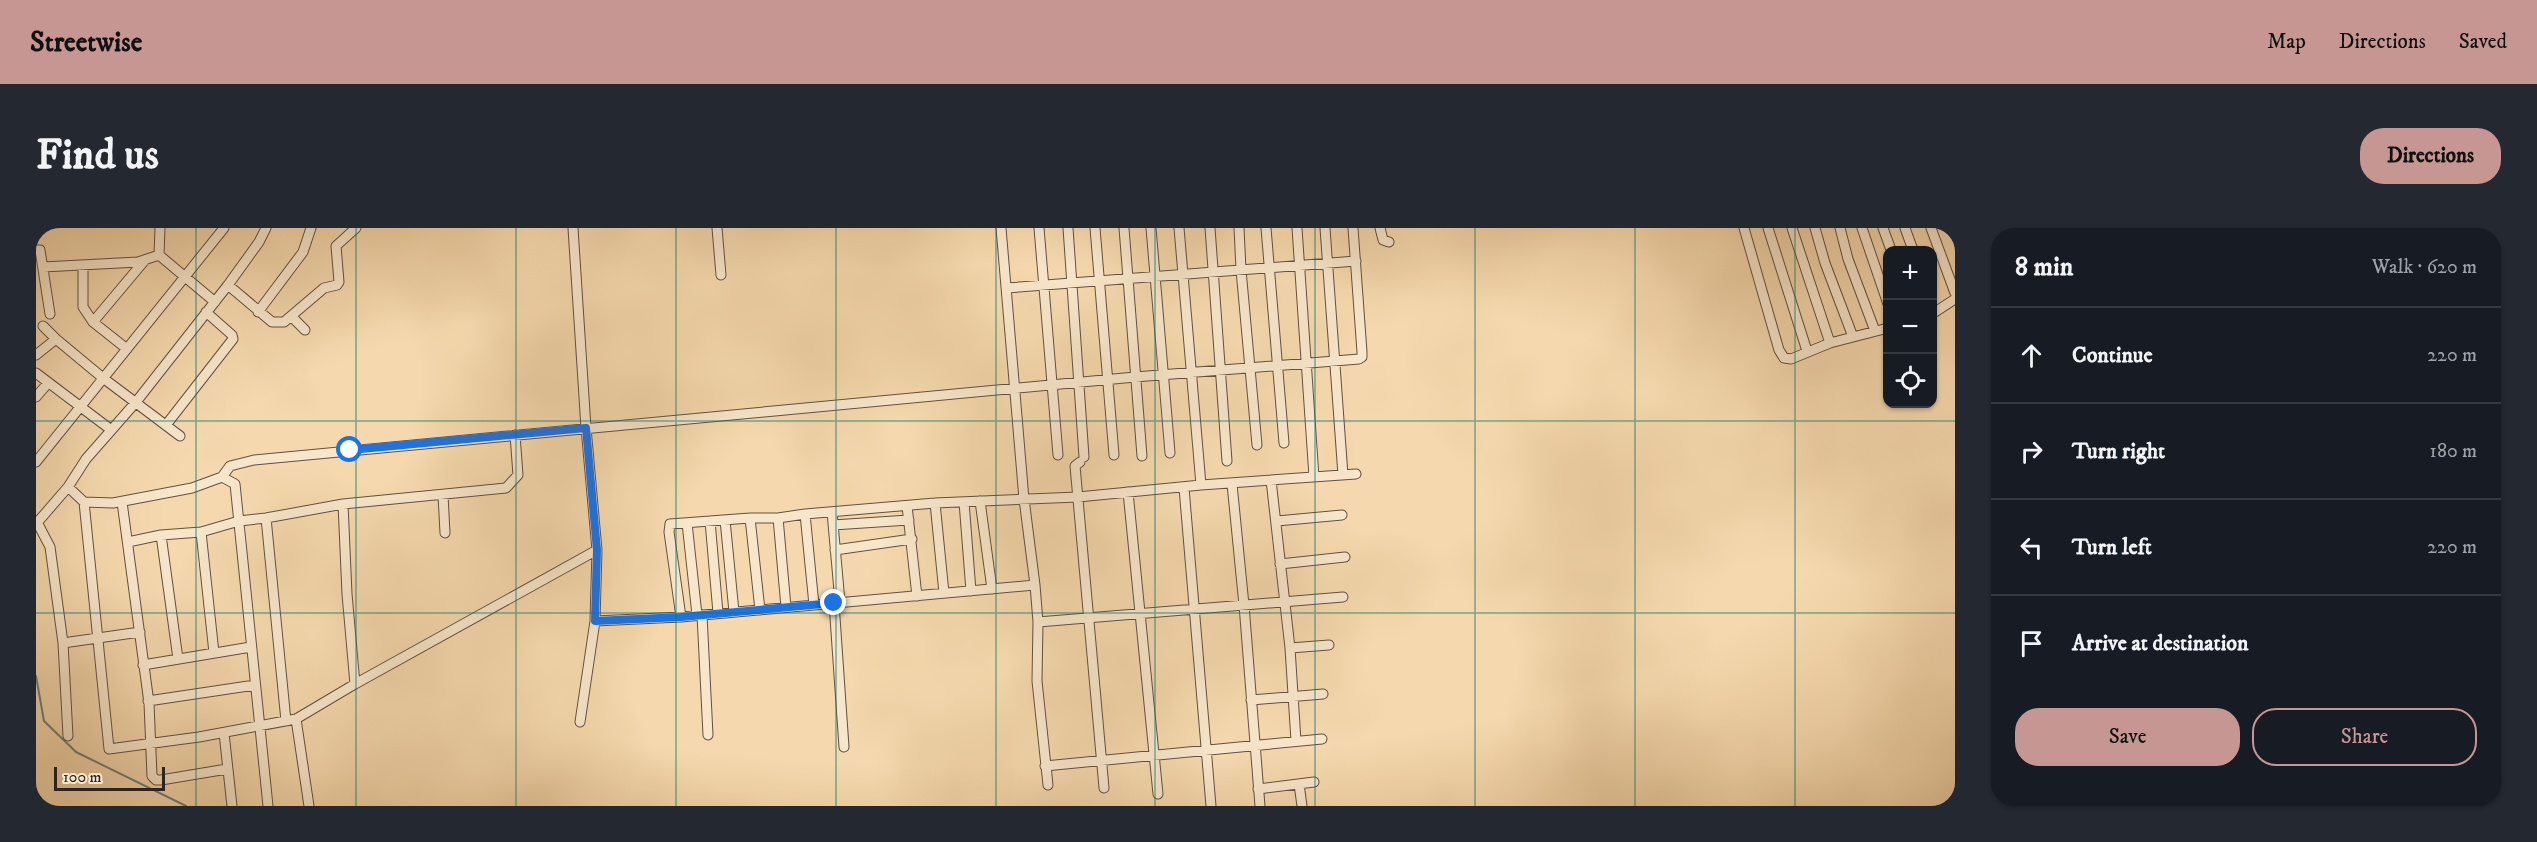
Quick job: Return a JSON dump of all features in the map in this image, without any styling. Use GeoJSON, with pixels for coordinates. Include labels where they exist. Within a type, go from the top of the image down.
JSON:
{"type":"FeatureCollection","features":[{"type":"Feature","properties":{"kind":"street"},"geometry":{"type":"LineString","coordinates":[[159,255],[160,228]]}},
{"type":"Feature","properties":{"kind":"street"},"geometry":{"type":"LineString","coordinates":[[36,462],[224,228]]}},
{"type":"Feature","properties":{"kind":"street"},"geometry":{"type":"LineString","coordinates":[[69,736],[63,643],[50,547],[37,520],[68,487],[86,459],[136,402],[215,302],[259,242],[266,228]]}},
{"type":"Feature","properties":{"kind":"street"},"geometry":{"type":"LineString","coordinates":[[258,312],[303,252],[311,228]]}},
{"type":"Feature","properties":{"kind":"street"},"geometry":{"type":"LineString","coordinates":[[228,285],[272,322],[284,322],[324,288],[337,285],[339,282],[336,246],[356,228]]}},
{"type":"Feature","properties":{"kind":"street"},"geometry":{"type":"LineString","coordinates":[[573,228],[586,428],[597,550],[595,621],[580,722]]}},
{"type":"Feature","properties":{"kind":"street"},"geometry":{"type":"LineString","coordinates":[[717,228],[721,275]]}},
{"type":"Feature","properties":{"kind":"street"},"geometry":{"type":"LineString","coordinates":[[1001,228],[1024,499],[1035,585],[1038,622],[1037,681],[1048,785]]}},
{"type":"Feature","properties":{"kind":"street"},"geometry":{"type":"LineString","coordinates":[[1039,228],[1058,455]]}},
{"type":"Feature","properties":{"kind":"street"},"geometry":{"type":"LineString","coordinates":[[1068,228],[1082,460],[1075,466],[1104,788]]}},
{"type":"Feature","properties":{"kind":"street"},"geometry":{"type":"LineString","coordinates":[[1095,228],[1114,455]]}},
{"type":"Feature","properties":{"kind":"street"},"geometry":{"type":"LineString","coordinates":[[1124,228],[1142,456]]}},
{"type":"Feature","properties":{"kind":"street"},"geometry":{"type":"LineString","coordinates":[[1151,228],[1170,453]]}},
{"type":"Feature","properties":{"kind":"street"},"geometry":{"type":"LineString","coordinates":[[1179,228],[1201,485]]}},
{"type":"Feature","properties":{"kind":"street"},"geometry":{"type":"LineString","coordinates":[[1210,228],[1227,461]]}},
{"type":"Feature","properties":{"kind":"street"},"geometry":{"type":"LineString","coordinates":[[1239,228],[1257,445]]}},
{"type":"Feature","properties":{"kind":"street"},"geometry":{"type":"LineString","coordinates":[[1266,228],[1284,443]]}},
{"type":"Feature","properties":{"kind":"street"},"geometry":{"type":"LineString","coordinates":[[1297,228],[1314,477]]}},
{"type":"Feature","properties":{"kind":"street"},"geometry":{"type":"LineString","coordinates":[[1325,228],[1343,475]]}},
{"type":"Feature","properties":{"kind":"street"},"geometry":{"type":"LineString","coordinates":[[84,502],[122,502],[192,488],[222,477],[230,466],[254,460],[1051,387],[1079,382],[1359,359],[1362,356],[1353,228]]}},
{"type":"Feature","properties":{"kind":"street"},"geometry":{"type":"LineString","coordinates":[[1380,228],[1383,240],[1389,242]]}},
{"type":"Feature","properties":{"kind":"street"},"geometry":{"type":"LineString","coordinates":[[1744,228],[1779,350],[1784,357],[1791,359],[1830,343],[1883,329]]}},
{"type":"Feature","properties":{"kind":"street"},"geometry":{"type":"LineString","coordinates":[[1768,228],[1807,351]]}},
{"type":"Feature","properties":{"kind":"street"},"geometry":{"type":"LineString","coordinates":[[1792,228],[1830,343]]}},
{"type":"Feature","properties":{"kind":"street"},"geometry":{"type":"LineString","coordinates":[[1815,228],[1825,263],[1853,337]]}},
{"type":"Feature","properties":{"kind":"street"},"geometry":{"type":"LineString","coordinates":[[1840,228],[1848,259],[1875,331]]}},
{"type":"Feature","properties":{"kind":"street"},"geometry":{"type":"LineString","coordinates":[[1862,228],[1886,300]]}},
{"type":"Feature","properties":{"kind":"street"},"geometry":{"type":"LineString","coordinates":[[1883,228],[1890,246]]}},
{"type":"Feature","properties":{"kind":"street"},"geometry":{"type":"LineString","coordinates":[[1905,228],[1912,246]]}},
{"type":"Feature","properties":{"kind":"street"},"geometry":{"type":"LineString","coordinates":[[1931,228],[1955,293]]}},
{"type":"Feature","properties":{"kind":"street"},"geometry":{"type":"LineString","coordinates":[[1953,228],[1955,233]]}},
{"type":"Feature","properties":{"kind":"street"},"geometry":{"type":"LineString","coordinates":[[36,250],[40,250],[50,314]]}},
{"type":"Feature","properties":{"kind":"street"},"geometry":{"type":"LineString","coordinates":[[43,267],[145,260],[159,255]]}},
{"type":"Feature","properties":{"kind":"street"},"geometry":{"type":"LineString","coordinates":[[159,255],[215,302]]}},
{"type":"Feature","properties":{"kind":"street"},"geometry":{"type":"LineString","coordinates":[[93,322],[145,260]]}},
{"type":"Feature","properties":{"kind":"street"},"geometry":{"type":"LineString","coordinates":[[1007,288],[1356,261]]}},
{"type":"Feature","properties":{"kind":"street"},"geometry":{"type":"LineString","coordinates":[[83,265],[83,308],[93,322],[127,349]]}},
{"type":"Feature","properties":{"kind":"street"},"geometry":{"type":"LineString","coordinates":[[1937,308],[1955,299]]}},
{"type":"Feature","properties":{"kind":"street"},"geometry":{"type":"LineString","coordinates":[[166,425],[233,339],[232,335],[206,312]]}},
{"type":"Feature","properties":{"kind":"street"},"geometry":{"type":"LineString","coordinates":[[292,317],[305,330]]}},
{"type":"Feature","properties":{"kind":"street"},"geometry":{"type":"LineString","coordinates":[[43,326],[103,378],[180,436]]}},
{"type":"Feature","properties":{"kind":"street"},"geometry":{"type":"LineString","coordinates":[[36,355],[56,339]]}},
{"type":"Feature","properties":{"kind":"street"},"geometry":{"type":"LineString","coordinates":[[36,373],[110,429]]}},
{"type":"Feature","properties":{"kind":"street"},"geometry":{"type":"LineString","coordinates":[[36,397],[48,383]]}},
{"type":"Feature","properties":{"kind":"street"},"geometry":{"type":"LineString","coordinates":[[128,542],[161,535],[201,532],[239,521],[343,504],[506,488],[518,475],[514,435]]}},
{"type":"Feature","properties":{"kind":"street"},"geometry":{"type":"LineString","coordinates":[[681,617],[669,532],[670,524],[778,518],[935,503],[1078,497],[1201,485],[1356,474]]}},
{"type":"Feature","properties":{"kind":"street"},"geometry":{"type":"LineString","coordinates":[[222,477],[235,484],[268,806]]}},
{"type":"Feature","properties":{"kind":"street"},"geometry":{"type":"LineString","coordinates":[[1271,480],[1290,648],[1296,741]]}},
{"type":"Feature","properties":{"kind":"street"},"geometry":{"type":"LineString","coordinates":[[1232,484],[1260,806]]}},
{"type":"Feature","properties":{"kind":"street"},"geometry":{"type":"LineString","coordinates":[[68,487],[84,502],[110,749],[224,733],[296,719],[597,550]]}},
{"type":"Feature","properties":{"kind":"street"},"geometry":{"type":"LineString","coordinates":[[1184,488],[1211,806]]}},
{"type":"Feature","properties":{"kind":"street"},"geometry":{"type":"LineString","coordinates":[[1128,492],[1158,794]]}},
{"type":"Feature","properties":{"kind":"street"},"geometry":{"type":"LineString","coordinates":[[443,495],[445,533]]}},
{"type":"Feature","properties":{"kind":"street"},"geometry":{"type":"LineString","coordinates":[[980,501],[992,589]]}},
{"type":"Feature","properties":{"kind":"street"},"geometry":{"type":"LineString","coordinates":[[122,502],[148,701],[152,776],[156,780],[227,769]]}},
{"type":"Feature","properties":{"kind":"street"},"geometry":{"type":"LineString","coordinates":[[963,502],[971,591]]}},
{"type":"Feature","properties":{"kind":"street"},"geometry":{"type":"LineString","coordinates":[[935,503],[944,593]]}},
{"type":"Feature","properties":{"kind":"street"},"geometry":{"type":"LineString","coordinates":[[343,504],[347,594],[355,684]]}},
{"type":"Feature","properties":{"kind":"street"},"geometry":{"type":"LineString","coordinates":[[908,506],[917,596]]}},
{"type":"Feature","properties":{"kind":"street"},"geometry":{"type":"LineString","coordinates":[[832,512],[844,747]]}},
{"type":"Feature","properties":{"kind":"street"},"geometry":{"type":"LineString","coordinates":[[805,514],[814,605]]}},
{"type":"Feature","properties":{"kind":"street"},"geometry":{"type":"LineString","coordinates":[[1277,521],[1342,515]]}},
{"type":"Feature","properties":{"kind":"street"},"geometry":{"type":"LineString","coordinates":[[266,518],[286,722]]}},
{"type":"Feature","properties":{"kind":"street"},"geometry":{"type":"LineString","coordinates":[[750,518],[760,610]]}},
{"type":"Feature","properties":{"kind":"street"},"geometry":{"type":"LineString","coordinates":[[778,518],[786,607]]}},
{"type":"Feature","properties":{"kind":"street"},"geometry":{"type":"LineString","coordinates":[[725,520],[734,612]]}},
{"type":"Feature","properties":{"kind":"street"},"geometry":{"type":"LineString","coordinates":[[833,525],[909,520]]}},
{"type":"Feature","properties":{"kind":"street"},"geometry":{"type":"LineString","coordinates":[[710,521],[718,614]]}},
{"type":"Feature","properties":{"kind":"street"},"geometry":{"type":"LineString","coordinates":[[687,523],[700,615],[708,735]]}},
{"type":"Feature","properties":{"kind":"street"},"geometry":{"type":"LineString","coordinates":[[201,532],[214,653]]}},
{"type":"Feature","properties":{"kind":"street"},"geometry":{"type":"LineString","coordinates":[[161,535],[178,659]]}},
{"type":"Feature","properties":{"kind":"street"},"geometry":{"type":"LineString","coordinates":[[835,550],[912,539]]}},
{"type":"Feature","properties":{"kind":"street"},"geometry":{"type":"LineString","coordinates":[[1280,564],[1345,557]]}},
{"type":"Feature","properties":{"kind":"street"},"geometry":{"type":"LineString","coordinates":[[595,621],[718,614],[1035,585]]}},
{"type":"Feature","properties":{"kind":"street"},"geometry":{"type":"LineString","coordinates":[[1038,622],[1343,597]]}},
{"type":"Feature","properties":{"kind":"street"},"geometry":{"type":"LineString","coordinates":[[63,643],[140,632]]}},
{"type":"Feature","properties":{"kind":"street"},"geometry":{"type":"LineString","coordinates":[[1290,648],[1329,645]]}},
{"type":"Feature","properties":{"kind":"street"},"geometry":{"type":"LineString","coordinates":[[143,665],[251,647]]}},
{"type":"Feature","properties":{"kind":"street"},"geometry":{"type":"LineString","coordinates":[[148,701],[255,685]]}},
{"type":"Feature","properties":{"kind":"street"},"geometry":{"type":"LineString","coordinates":[[1251,700],[1323,694]]}},
{"type":"Feature","properties":{"kind":"street"},"geometry":{"type":"LineString","coordinates":[[296,719],[309,806]]}},
{"type":"Feature","properties":{"kind":"street"},"geometry":{"type":"LineString","coordinates":[[224,733],[232,806]]}},
{"type":"Feature","properties":{"kind":"street"},"geometry":{"type":"LineString","coordinates":[[1045,765],[1322,739]]}},
{"type":"Feature","properties":{"kind":"street"},"geometry":{"type":"LineString","coordinates":[[1258,789],[1314,782]]}},
{"type":"Feature","properties":{"kind":"street"},"geometry":{"type":"LineString","coordinates":[[1299,784],[1302,806]]}},
{"type":"Feature","properties":{"kind":"waterway"},"geometry":{"type":"LineString","coordinates":[[36,676],[44,721],[76,752],[186,806]]}},
{"type":"Feature","properties":{"kind":"route"},"geometry":{"type":"LineString","coordinates":[[350,450],[586,428],[597,550],[595,621],[681,617],[834,603]]}}]}
